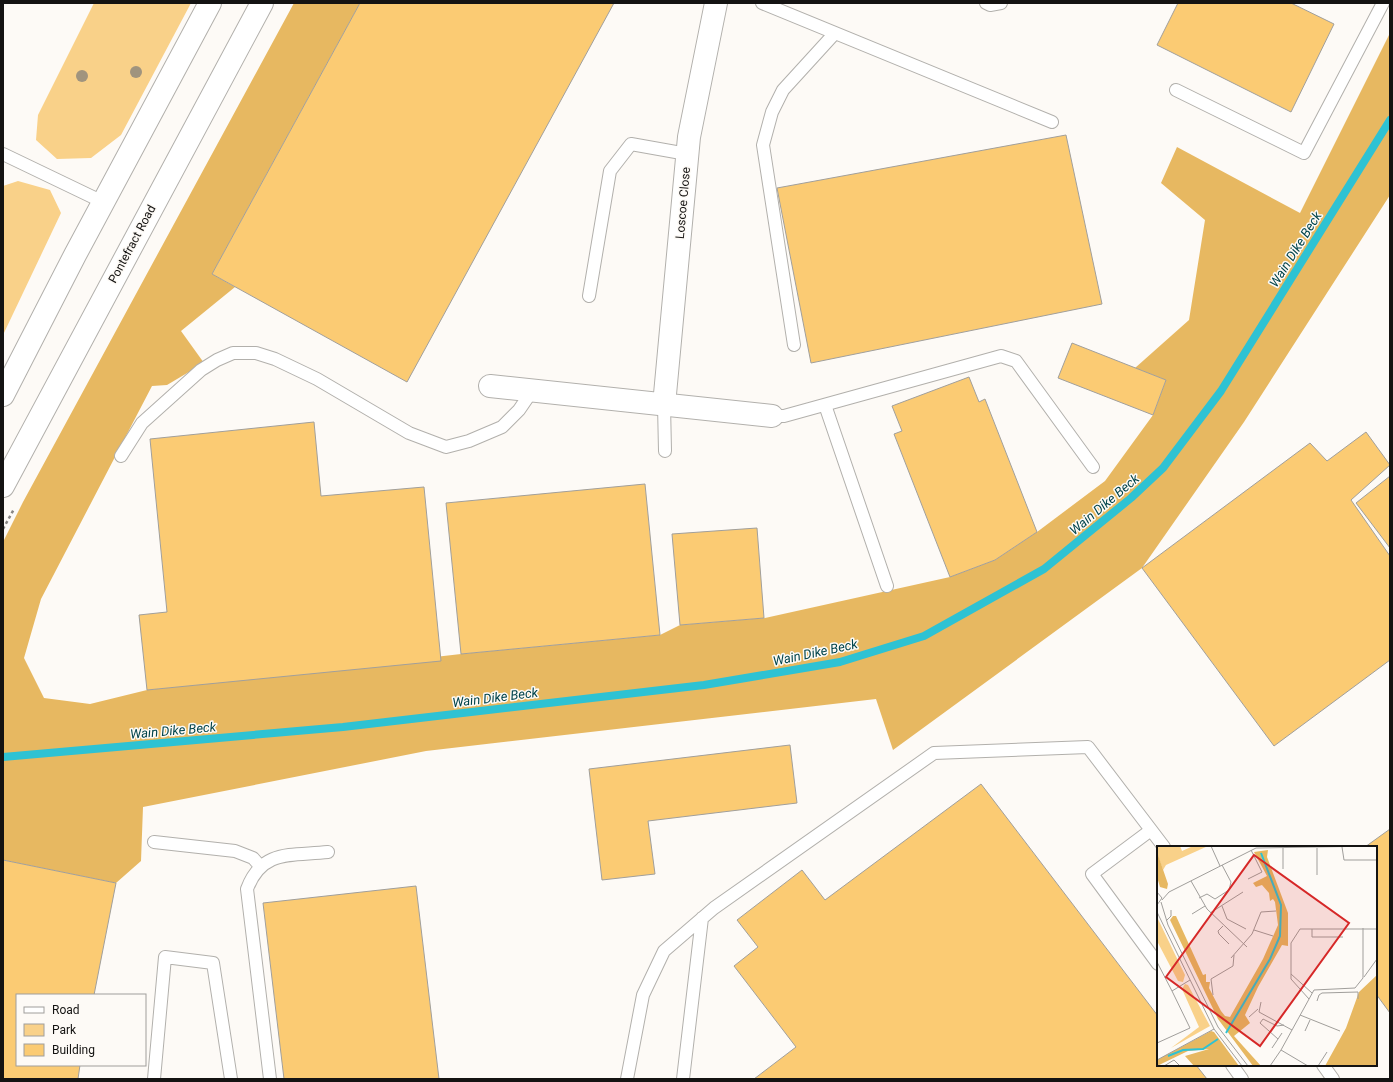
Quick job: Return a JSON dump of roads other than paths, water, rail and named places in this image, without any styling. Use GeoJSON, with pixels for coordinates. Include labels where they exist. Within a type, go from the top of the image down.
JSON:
{"type":"FeatureCollection","features":[{"type":"Feature","properties":{"kind":"main road"},"geometry":{"type":"LineString","coordinates":[[3,395],[103,202],[210,3]]}},
{"type":"Feature","properties":{"kind":"main road","name":"Pontefract Road"},"geometry":{"type":"LineString","coordinates":[[3,486],[262,3]]}},
{"type":"Feature","properties":{"kind":"main road","name":"Loscoe Close"},"geometry":{"type":"LineString","coordinates":[[664,405],[689,137],[716,3]]}},
{"type":"Feature","properties":{"kind":"main road"},"geometry":{"type":"LineString","coordinates":[[490,386],[772,416]]}},
{"type":"Feature","properties":{"kind":"lane"},"geometry":{"type":"LineString","coordinates":[[762,3],[1052,122]]}},
{"type":"Feature","properties":{"kind":"lane"},"geometry":{"type":"LineString","coordinates":[[986,3],[990,5],[1001,3]]}},
{"type":"Feature","properties":{"kind":"lane"},"geometry":{"type":"LineString","coordinates":[[1176,90],[1304,153],[1383,3]]}},
{"type":"Feature","properties":{"kind":"lane"},"geometry":{"type":"LineString","coordinates":[[794,345],[762,145],[772,112],[783,90],[835,33]]}},
{"type":"Feature","properties":{"kind":"lane"},"geometry":{"type":"LineString","coordinates":[[589,296],[610,171],[631,144],[687,154]]}},
{"type":"Feature","properties":{"kind":"lane"},"geometry":{"type":"LineString","coordinates":[[3,154],[103,202]]}},
{"type":"Feature","properties":{"kind":"lane"},"geometry":{"type":"LineString","coordinates":[[121,456],[142,423],[201,370],[217,360],[233,353],[256,352],[275,359],[317,379],[409,433],[446,446],[469,441],[502,427],[519,410],[532,391]]}},
{"type":"Feature","properties":{"kind":"lane"},"geometry":{"type":"LineString","coordinates":[[772,416],[784,416],[1002,356],[1016,361],[1093,467]]}},
{"type":"Feature","properties":{"kind":"lane"},"geometry":{"type":"LineString","coordinates":[[664,405],[665,451]]}},
{"type":"Feature","properties":{"kind":"lane"},"geometry":{"type":"LineString","coordinates":[[825,405],[887,586]]}},
{"type":"Feature","properties":{"kind":"lane"},"geometry":{"type":"LineString","coordinates":[[627,1079],[643,995],[664,951],[721,903],[934,753],[1088,747],[1163,846]]}},
{"type":"Feature","properties":{"kind":"lane"},"geometry":{"type":"LineString","coordinates":[[1151,830],[1092,874],[1157,963]]}},
{"type":"Feature","properties":{"kind":"lane"},"geometry":{"type":"LineString","coordinates":[[154,842],[235,851],[253,858],[260,866]]}},
{"type":"Feature","properties":{"kind":"lane"},"geometry":{"type":"LineString","coordinates":[[270,1079],[247,889],[252,876],[260,866],[271,859],[328,852]]}},
{"type":"Feature","properties":{"kind":"lane"},"geometry":{"type":"LineString","coordinates":[[683,1079],[702,918]]}},
{"type":"Feature","properties":{"kind":"lane"},"geometry":{"type":"LineString","coordinates":[[154,1079],[165,957],[213,962],[231,1079]]}},
{"type":"Feature","properties":{"kind":"lane"},"geometry":{"type":"LineString","coordinates":[[1233,1066],[1242,1079]]}},
{"type":"Feature","properties":{"kind":"lane"},"geometry":{"type":"LineString","coordinates":[[1324,1066],[1333,1079]]}},
{"type":"Feature","properties":{"kind":"waterway","name":"Wain Dike Beck"},"geometry":{"type":"LineString","coordinates":[[3,757],[343,727],[704,685],[840,662],[924,636],[1044,569],[1131,498],[1163,468],[1221,391],[1390,120]]}}]}
